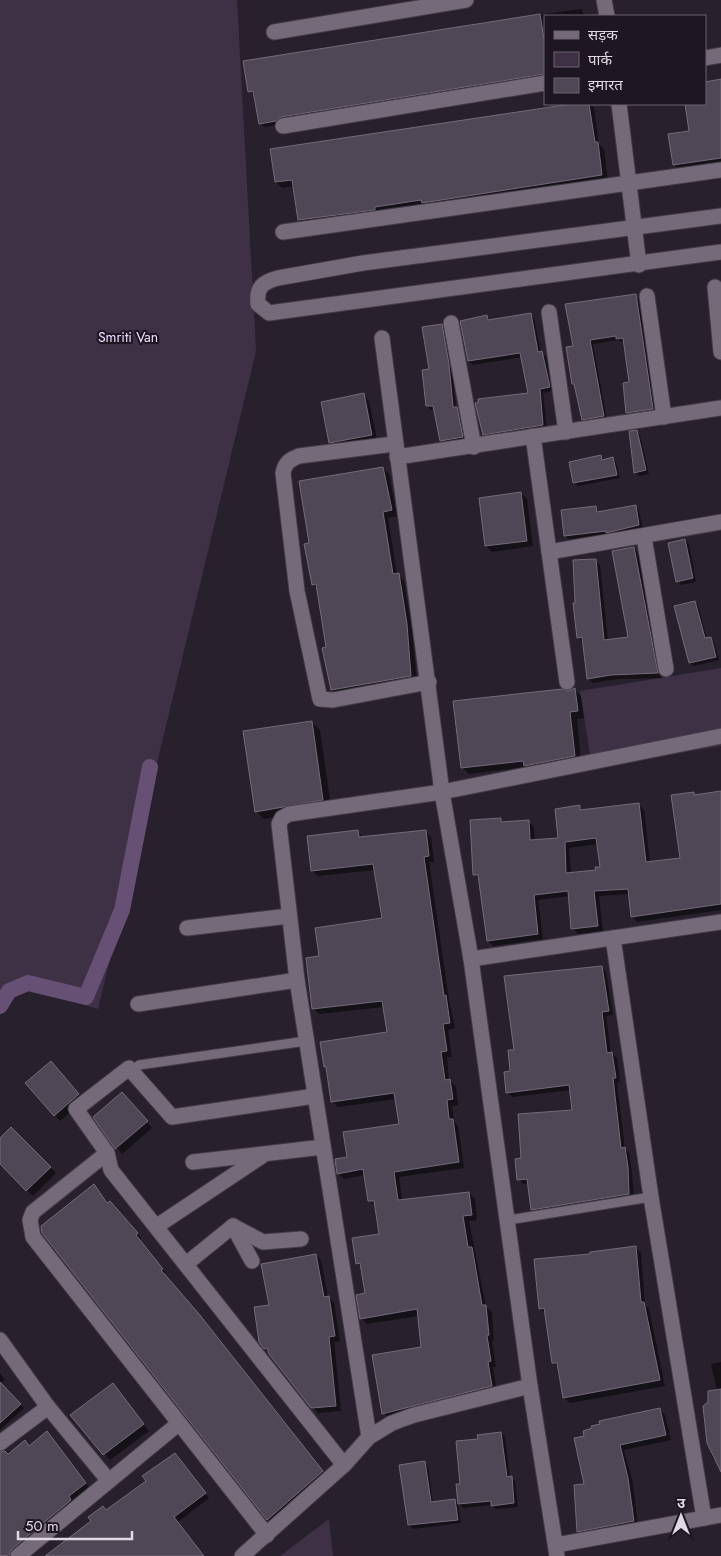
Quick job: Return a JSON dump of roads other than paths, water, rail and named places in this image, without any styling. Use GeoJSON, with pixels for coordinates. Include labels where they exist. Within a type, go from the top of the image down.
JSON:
{"type":"FeatureCollection","features":[{"type":"Feature","properties":{"kind":"street"},"geometry":{"type":"LineString","coordinates":[[274,32],[466,0]]}},
{"type":"Feature","properties":{"kind":"street"},"geometry":{"type":"LineString","coordinates":[[604,0],[607,15]]}},
{"type":"Feature","properties":{"kind":"street"},"geometry":{"type":"LineString","coordinates":[[706,58],[721,55]]}},
{"type":"Feature","properties":{"kind":"street"},"geometry":{"type":"LineString","coordinates":[[283,126],[544,83]]}},
{"type":"Feature","properties":{"kind":"street"},"geometry":{"type":"LineString","coordinates":[[619,105],[639,265]]}},
{"type":"Feature","properties":{"kind":"street"},"geometry":{"type":"LineString","coordinates":[[284,232],[721,170]]}},
{"type":"Feature","properties":{"kind":"street"},"geometry":{"type":"LineString","coordinates":[[721,216],[363,263],[278,278],[260,286],[257,295],[258,304],[269,313],[639,265],[721,252]]}},
{"type":"Feature","properties":{"kind":"street"},"geometry":{"type":"LineString","coordinates":[[715,287],[721,352]]}},
{"type":"Feature","properties":{"kind":"street"},"geometry":{"type":"LineString","coordinates":[[647,296],[664,417]]}},
{"type":"Feature","properties":{"kind":"street"},"geometry":{"type":"LineString","coordinates":[[549,312],[566,432]]}},
{"type":"Feature","properties":{"kind":"street"},"geometry":{"type":"LineString","coordinates":[[451,323],[474,447]]}},
{"type":"Feature","properties":{"kind":"street"},"geometry":{"type":"LineString","coordinates":[[382,338],[429,682],[442,792],[470,959],[530,1386],[556,1551],[721,1515]]}},
{"type":"Feature","properties":{"kind":"street"},"geometry":{"type":"LineString","coordinates":[[429,682],[333,700],[320,699],[297,591],[283,473],[285,465],[290,460],[299,456],[474,447],[533,436],[721,408]]}},
{"type":"Feature","properties":{"kind":"street"},"geometry":{"type":"LineString","coordinates":[[533,436],[567,682]]}},
{"type":"Feature","properties":{"kind":"street"},"geometry":{"type":"LineString","coordinates":[[549,552],[644,537],[721,522]]}},
{"type":"Feature","properties":{"kind":"street"},"geometry":{"type":"LineString","coordinates":[[644,537],[666,669]]}},
{"type":"Feature","properties":{"kind":"street"},"geometry":{"type":"LineString","coordinates":[[369,1437],[297,980],[279,834],[279,824],[282,818],[289,814],[442,792],[721,736]]}},
{"type":"Feature","properties":{"kind":"street"},"geometry":{"type":"LineString","coordinates":[[187,928],[289,916]]}},
{"type":"Feature","properties":{"kind":"street"},"geometry":{"type":"LineString","coordinates":[[470,959],[721,922]]}},
{"type":"Feature","properties":{"kind":"street"},"geometry":{"type":"LineString","coordinates":[[613,938],[651,1197],[704,1518]]}},
{"type":"Feature","properties":{"kind":"street"},"geometry":{"type":"LineString","coordinates":[[138,1004],[297,980]]}},
{"type":"Feature","properties":{"kind":"street"},"geometry":{"type":"LineString","coordinates":[[315,1096],[172,1118],[129,1068],[76,1109],[107,1153],[111,1170],[344,1465]]}},
{"type":"Feature","properties":{"kind":"street"},"geometry":{"type":"LineString","coordinates":[[193,1162],[323,1147]]}},
{"type":"Feature","properties":{"kind":"street"},"geometry":{"type":"LineString","coordinates":[[107,1153],[33,1212],[30,1220],[33,1237],[267,1535]]}},
{"type":"Feature","properties":{"kind":"street"},"geometry":{"type":"LineString","coordinates":[[157,1226],[265,1154]]}},
{"type":"Feature","properties":{"kind":"street"},"geometry":{"type":"LineString","coordinates":[[186,1264],[233,1226]]}},
{"type":"Feature","properties":{"kind":"street"},"geometry":{"type":"LineString","coordinates":[[233,1226],[263,1242],[301,1239]]}},
{"type":"Feature","properties":{"kind":"street"},"geometry":{"type":"LineString","coordinates":[[233,1226],[252,1261]]}},
{"type":"Feature","properties":{"kind":"street"},"geometry":{"type":"LineString","coordinates":[[0,1340],[48,1407],[109,1481]]}},
{"type":"Feature","properties":{"kind":"street"},"geometry":{"type":"LineString","coordinates":[[242,1556],[344,1465],[369,1437],[392,1423],[414,1415],[530,1386]]}},
{"type":"Feature","properties":{"kind":"street"},"geometry":{"type":"LineString","coordinates":[[0,1443],[48,1407]]}},
{"type":"Feature","properties":{"kind":"street"},"geometry":{"type":"LineString","coordinates":[[18,1556],[178,1424]]}},
{"type":"Feature","properties":{"kind":"lane"},"geometry":{"type":"LineString","coordinates":[[139,1065],[306,1041]]}},
{"type":"Feature","properties":{"kind":"lane"},"geometry":{"type":"LineString","coordinates":[[508,1220],[651,1197]]}},
{"type":"Feature","properties":{"kind":"waterway"},"geometry":{"type":"LineString","coordinates":[[0,1006],[9,991],[28,983],[86,997],[122,910],[150,767]]}},
{"type":"Feature","properties":{"kind":"park label","name":"Smriti Van"},"geometry":{"type":"Point","coordinates":[128,337]}}]}
